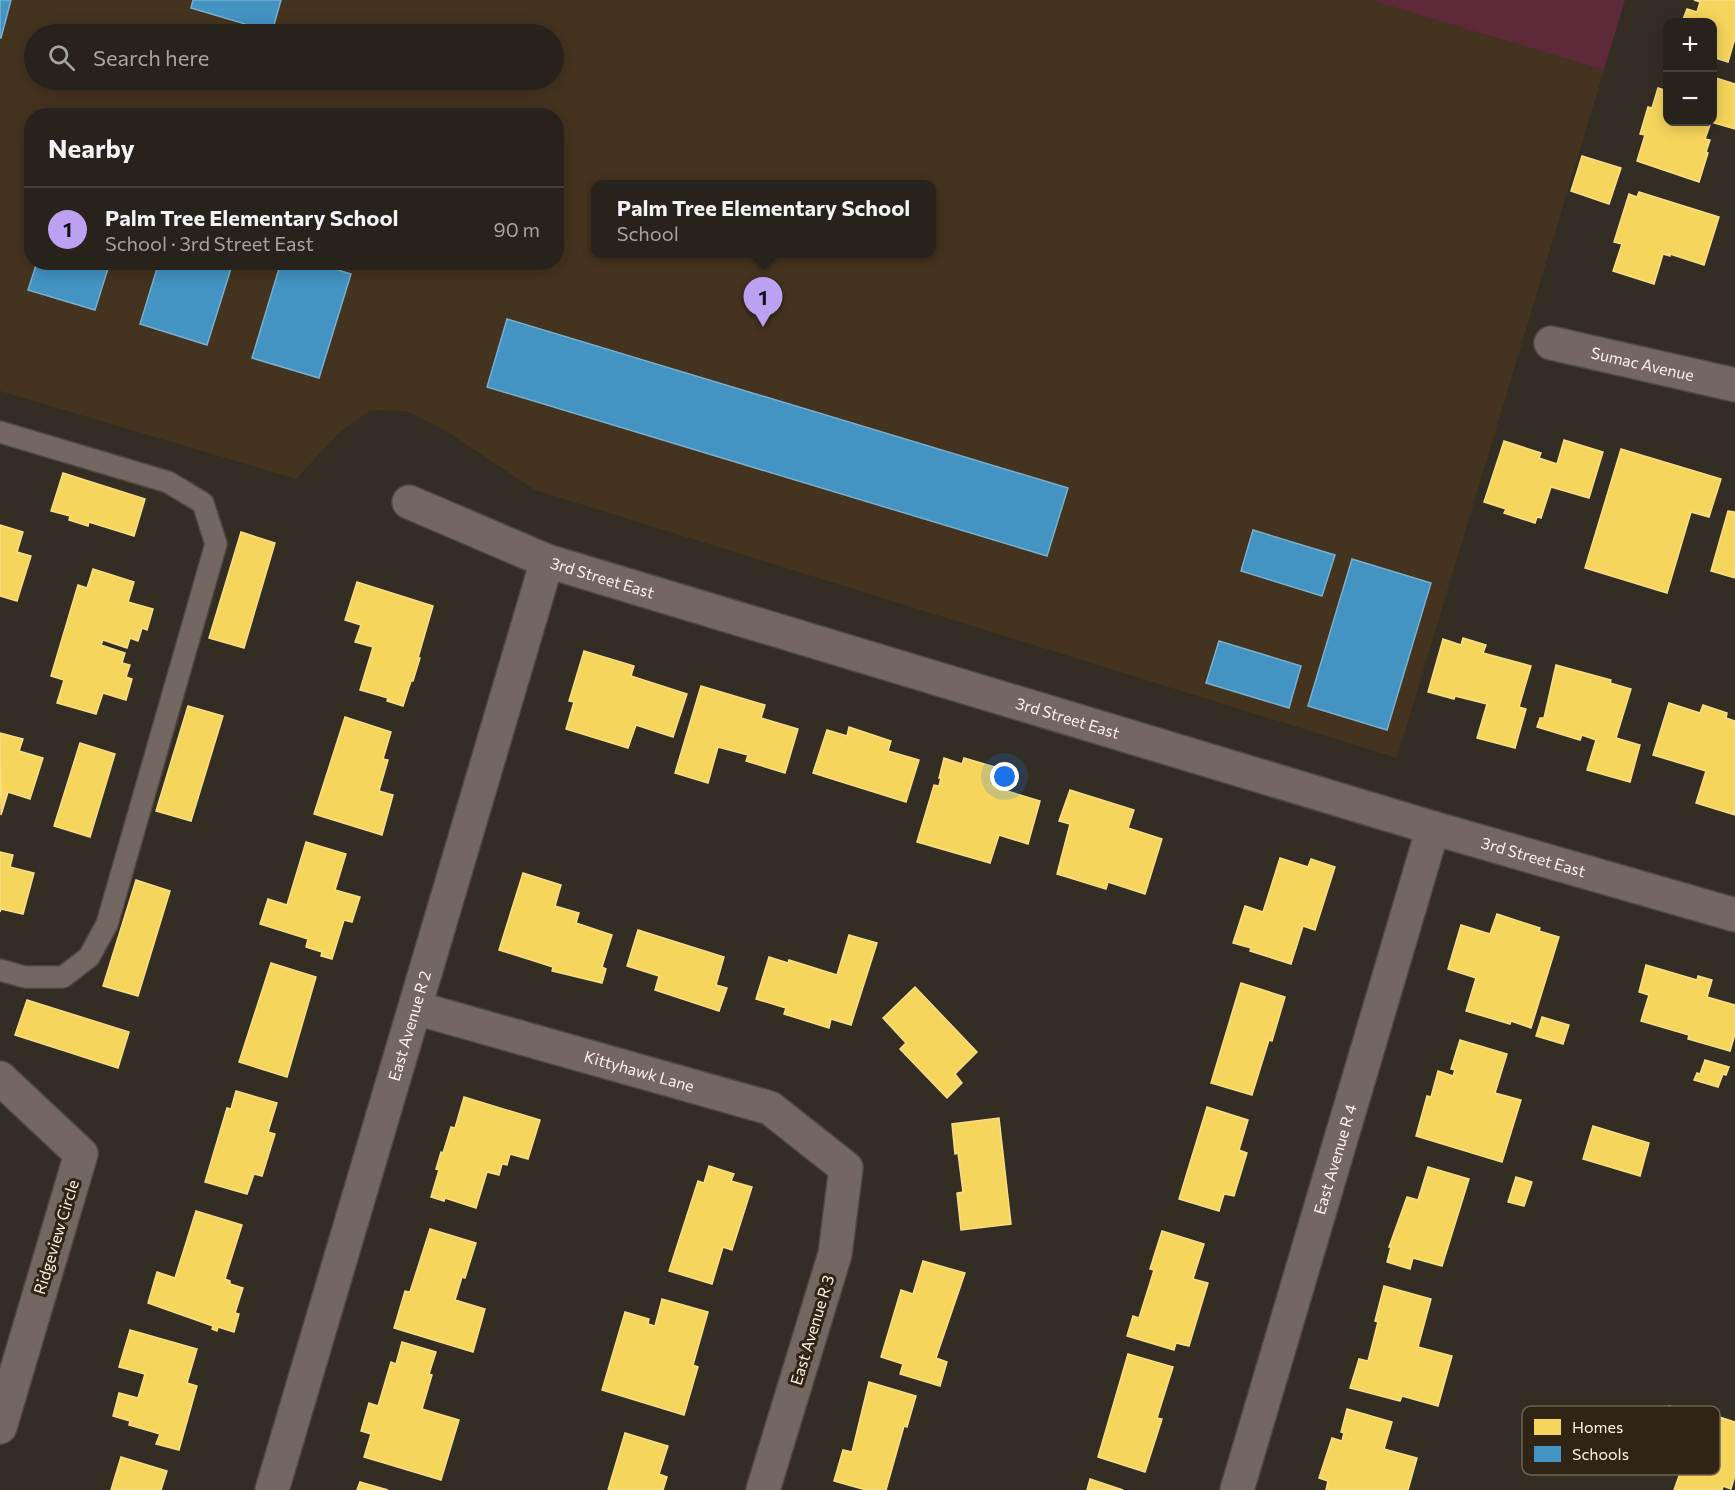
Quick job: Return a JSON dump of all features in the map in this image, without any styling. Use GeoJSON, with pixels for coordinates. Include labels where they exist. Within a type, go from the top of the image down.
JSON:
{"type":"FeatureCollection","features":[{"type":"Feature","properties":{"kind":"street","name":"Sumac Avenue"},"geometry":{"type":"LineString","coordinates":[[1551,343],[1735,385]]}},
{"type":"Feature","properties":{"kind":"street","name":"3rd Street East"},"geometry":{"type":"LineString","coordinates":[[409,502],[547,561],[1433,828],[1735,915]]}},
{"type":"Feature","properties":{"kind":"street","name":"East Avenue R 2"},"geometry":{"type":"LineString","coordinates":[[272,1490],[547,561]]}},
{"type":"Feature","properties":{"kind":"street","name":"East Avenue R 4"},"geometry":{"type":"LineString","coordinates":[[1237,1490],[1433,828]]}},
{"type":"Feature","properties":{"kind":"street","name":"Kittyhawk Lane"},"geometry":{"type":"LineString","coordinates":[[416,1008],[770,1108],[846,1167]]}},
{"type":"Feature","properties":{"kind":"street","name":"Ridgeview Circle"},"geometry":{"type":"LineString","coordinates":[[0,1078],[81,1154],[6,1384],[0,1427]]}},
{"type":"Feature","properties":{"kind":"street","name":"East Avenue R 3"},"geometry":{"type":"LineString","coordinates":[[764,1490],[835,1254],[846,1167]]}},
{"type":"Feature","properties":{"kind":"lane"},"geometry":{"type":"LineString","coordinates":[[0,432],[168,482],[202,503],[216,544],[107,924],[90,957],[63,977],[25,977],[0,970]]}},
{"type":"Feature","properties":{"kind":"shaded area"},"geometry":{"type":"Polygon","coordinates":[[[0,0],[1370,0],[1604,70],[1397,758],[535,490],[446,431],[407,411],[371,410],[340,432],[296,479],[0,391],[0,0]]]}},
{"type":"Feature","properties":{"kind":"shaded area"},"geometry":{"type":"Polygon","coordinates":[[[1370,0],[1625,0],[1604,70],[1370,0]]]}},
{"type":"Feature","properties":{"kind":"building: Homes"},"geometry":{"type":"Polygon","coordinates":[[[1694,0],[1735,0],[1735,38],[1728,62],[1717,59],[1717,18],[1684,18],[1687,9],[1697,12],[1700,2],[1694,0]]]}},
{"type":"Feature","properties":{"kind":"building: Homes"},"geometry":{"type":"Polygon","coordinates":[[[1717,78],[1735,84],[1735,129],[1717,124],[1717,78]]]}},
{"type":"Feature","properties":{"kind":"building: Homes"},"geometry":{"type":"Polygon","coordinates":[[[1658,88],[1663,90],[1663,126],[1710,126],[1705,139],[1710,140],[1706,152],[1708,153],[1699,182],[1637,161],[1645,135],[1640,134],[1648,107],[1652,108],[1658,88]]]}},
{"type":"Feature","properties":{"kind":"building: Homes"},"geometry":{"type":"Polygon","coordinates":[[[1582,156],[1621,168],[1609,204],[1571,191],[1582,156]]]}},
{"type":"Feature","properties":{"kind":"building: Homes"},"geometry":{"type":"Polygon","coordinates":[[[1639,192],[1719,217],[1704,265],[1670,254],[1670,256],[1663,254],[1654,284],[1613,271],[1622,244],[1614,242],[1629,194],[1637,197],[1639,192]]]}},
{"type":"Feature","properties":{"kind":"building: Homes"},"geometry":{"type":"Polygon","coordinates":[[[1564,440],[1603,452],[1589,498],[1551,487],[1541,518],[1537,517],[1535,523],[1504,513],[1506,509],[1484,502],[1504,441],[1541,453],[1539,458],[1557,464],[1564,440]]]}},
{"type":"Feature","properties":{"kind":"building: Homes"},"geometry":{"type":"Polygon","coordinates":[[[1621,449],[1721,479],[1709,517],[1691,512],[1667,593],[1585,568],[1621,449]]]}},
{"type":"Feature","properties":{"kind":"building: Homes"},"geometry":{"type":"Polygon","coordinates":[[[63,473],[145,499],[134,536],[89,522],[88,526],[69,520],[70,516],[51,511],[63,473]]]}},
{"type":"Feature","properties":{"kind":"building: Homes"},"geometry":{"type":"Polygon","coordinates":[[[1728,511],[1735,512],[1735,578],[1711,571],[1728,511]]]}},
{"type":"Feature","properties":{"kind":"building: Homes"},"geometry":{"type":"Polygon","coordinates":[[[0,525],[23,532],[17,552],[31,556],[17,601],[0,596],[0,525]]]}},
{"type":"Feature","properties":{"kind":"building: Homes"},"geometry":{"type":"Polygon","coordinates":[[[241,532],[275,543],[244,648],[209,638],[241,532]]]}},
{"type":"Feature","properties":{"kind":"building: Homes"},"geometry":{"type":"Polygon","coordinates":[[[93,569],[134,582],[128,602],[153,609],[147,630],[142,628],[138,641],[130,638],[127,648],[103,640],[101,645],[125,653],[122,663],[130,665],[126,677],[132,679],[126,700],[103,693],[96,714],[57,703],[64,680],[51,676],[78,585],[87,588],[93,569]]]}},
{"type":"Feature","properties":{"kind":"building: Homes"},"geometry":{"type":"Polygon","coordinates":[[[357,582],[433,606],[418,658],[420,658],[403,706],[387,701],[388,698],[360,690],[373,647],[355,642],[361,625],[345,620],[357,582]]]}},
{"type":"Feature","properties":{"kind":"building: Homes"},"geometry":{"type":"Polygon","coordinates":[[[1463,638],[1486,645],[1483,653],[1531,666],[1519,707],[1526,709],[1515,748],[1477,738],[1487,704],[1428,692],[1443,639],[1461,645],[1463,638]]]}},
{"type":"Feature","properties":{"kind":"building: Homes"},"geometry":{"type":"Polygon","coordinates":[[[584,651],[634,666],[631,676],[687,694],[673,737],[636,725],[628,748],[566,729],[574,702],[569,701],[584,651]]]}},
{"type":"Feature","properties":{"kind":"building: Homes"},"geometry":{"type":"Polygon","coordinates":[[[1556,665],[1611,680],[1610,683],[1631,689],[1616,738],[1640,745],[1630,782],[1587,770],[1596,740],[1582,735],[1580,740],[1537,727],[1540,718],[1544,718],[1556,665]]]}},
{"type":"Feature","properties":{"kind":"building: Homes"},"geometry":{"type":"Polygon","coordinates":[[[701,686],[765,705],[761,718],[798,729],[785,773],[746,761],[748,755],[718,747],[708,783],[675,773],[701,686]]]}},
{"type":"Feature","properties":{"kind":"building: Homes"},"geometry":{"type":"Polygon","coordinates":[[[1669,703],[1700,713],[1703,705],[1727,713],[1726,718],[1735,721],[1735,815],[1696,803],[1706,771],[1653,755],[1669,703]]]}},
{"type":"Feature","properties":{"kind":"building: Homes"},"geometry":{"type":"Polygon","coordinates":[[[188,706],[223,716],[191,821],[156,811],[188,706]]]}},
{"type":"Feature","properties":{"kind":"building: Homes"},"geometry":{"type":"Polygon","coordinates":[[[345,717],[391,732],[383,759],[388,760],[379,791],[393,795],[382,835],[314,814],[345,717]]]}},
{"type":"Feature","properties":{"kind":"building: Homes"},"geometry":{"type":"Polygon","coordinates":[[[849,727],[891,741],[888,751],[919,760],[906,802],[813,773],[827,730],[847,736],[849,727]]]}},
{"type":"Feature","properties":{"kind":"building: Homes"},"geometry":{"type":"Polygon","coordinates":[[[0,733],[23,739],[19,751],[43,758],[30,799],[8,792],[1,815],[0,733]]]}},
{"type":"Feature","properties":{"kind":"building: Homes"},"geometry":{"type":"Polygon","coordinates":[[[80,743],[115,754],[90,837],[54,826],[80,743]]]}},
{"type":"Feature","properties":{"kind":"building: Homes"},"geometry":{"type":"Polygon","coordinates":[[[944,758],[962,764],[964,758],[1012,772],[1007,791],[1040,801],[1028,844],[999,835],[990,863],[917,842],[934,785],[939,786],[944,758]]]}},
{"type":"Feature","properties":{"kind":"building: Homes"},"geometry":{"type":"Polygon","coordinates":[[[1070,790],[1134,810],[1128,828],[1162,839],[1145,894],[1108,882],[1106,889],[1057,874],[1070,824],[1059,821],[1070,790]]]}},
{"type":"Feature","properties":{"kind":"building: Homes"},"geometry":{"type":"Polygon","coordinates":[[[306,842],[346,854],[335,890],[360,897],[352,922],[344,920],[332,959],[321,956],[322,952],[306,947],[308,939],[260,924],[268,899],[287,905],[306,842]]]}},
{"type":"Feature","properties":{"kind":"building: Homes"},"geometry":{"type":"Polygon","coordinates":[[[0,852],[13,855],[10,867],[34,873],[23,914],[1,909],[0,912],[0,852]]]}},
{"type":"Feature","properties":{"kind":"building: Homes"},"geometry":{"type":"Polygon","coordinates":[[[1280,858],[1308,867],[1311,859],[1335,867],[1315,930],[1303,926],[1291,964],[1233,943],[1245,906],[1263,912],[1280,858]]]}},
{"type":"Feature","properties":{"kind":"building: Homes"},"geometry":{"type":"Polygon","coordinates":[[[523,873],[561,885],[555,906],[579,913],[576,923],[612,935],[602,967],[606,969],[602,983],[552,971],[553,967],[499,950],[523,873]]]}},
{"type":"Feature","properties":{"kind":"building: Homes"},"geometry":{"type":"Polygon","coordinates":[[[136,880],[170,891],[138,996],[103,986],[136,880]]]}},
{"type":"Feature","properties":{"kind":"building: Homes"},"geometry":{"type":"Polygon","coordinates":[[[1497,914],[1540,928],[1539,931],[1559,937],[1531,1028],[1466,1011],[1476,978],[1448,969],[1461,925],[1490,934],[1497,914]]]}},
{"type":"Feature","properties":{"kind":"building: Homes"},"geometry":{"type":"Polygon","coordinates":[[[638,930],[724,957],[716,985],[727,988],[719,1011],[655,990],[659,976],[627,966],[638,930]]]}},
{"type":"Feature","properties":{"kind":"building: Homes"},"geometry":{"type":"Polygon","coordinates":[[[849,935],[877,943],[851,1025],[831,1019],[829,1028],[784,1014],[786,1008],[756,999],[769,957],[788,963],[789,960],[837,975],[849,935]]]}},
{"type":"Feature","properties":{"kind":"building: Homes"},"geometry":{"type":"Polygon","coordinates":[[[271,963],[316,977],[287,1077],[239,1062],[271,963]]]}},
{"type":"Feature","properties":{"kind":"building: Homes"},"geometry":{"type":"Polygon","coordinates":[[[1646,965],[1697,980],[1698,976],[1712,980],[1707,997],[1735,1005],[1735,1034],[1730,1051],[1688,1039],[1689,1035],[1641,1021],[1649,995],[1639,992],[1646,965]]]}},
{"type":"Feature","properties":{"kind":"building: Homes"},"geometry":{"type":"Polygon","coordinates":[[[1241,983],[1285,997],[1252,1095],[1211,1083],[1241,983]]]}},
{"type":"Feature","properties":{"kind":"building: Homes"},"geometry":{"type":"Polygon","coordinates":[[[915,987],[977,1052],[955,1074],[962,1083],[947,1098],[900,1049],[906,1043],[883,1018],[915,987]]]}},
{"type":"Feature","properties":{"kind":"building: Homes"},"geometry":{"type":"Polygon","coordinates":[[[27,1000],[129,1032],[118,1068],[15,1035],[27,1000]]]}},
{"type":"Feature","properties":{"kind":"building: Homes"},"geometry":{"type":"Polygon","coordinates":[[[1542,1017],[1569,1025],[1563,1044],[1536,1036],[1542,1017]]]}},
{"type":"Feature","properties":{"kind":"building: Homes"},"geometry":{"type":"Polygon","coordinates":[[[1460,1040],[1507,1054],[1495,1093],[1521,1100],[1502,1162],[1416,1136],[1427,1096],[1431,1097],[1438,1071],[1453,1076],[1455,1070],[1451,1069],[1460,1040]]]}},
{"type":"Feature","properties":{"kind":"building: Homes"},"geometry":{"type":"Polygon","coordinates":[[[1705,1060],[1729,1067],[1726,1075],[1723,1074],[1718,1087],[1694,1080],[1697,1073],[1700,1074],[1705,1060]]]}},
{"type":"Feature","properties":{"kind":"building: Homes"},"geometry":{"type":"Polygon","coordinates":[[[236,1091],[277,1103],[268,1132],[275,1134],[262,1176],[254,1174],[247,1194],[205,1182],[227,1108],[231,1109],[236,1091]]]}},
{"type":"Feature","properties":{"kind":"building: Homes"},"geometry":{"type":"Polygon","coordinates":[[[464,1097],[540,1120],[528,1159],[510,1154],[507,1165],[502,1164],[499,1175],[487,1172],[476,1208],[445,1198],[444,1201],[431,1197],[439,1170],[436,1169],[441,1152],[443,1153],[451,1127],[455,1128],[464,1097]]]}},
{"type":"Feature","properties":{"kind":"building: Homes"},"geometry":{"type":"Polygon","coordinates":[[[1207,1107],[1248,1120],[1239,1150],[1247,1153],[1234,1196],[1224,1194],[1219,1211],[1179,1199],[1207,1107]]]}},
{"type":"Feature","properties":{"kind":"building: Homes"},"geometry":{"type":"Polygon","coordinates":[[[999,1118],[1011,1224],[961,1230],[957,1193],[963,1192],[958,1153],[955,1154],[952,1124],[999,1118]]]}},
{"type":"Feature","properties":{"kind":"building: Homes"},"geometry":{"type":"Polygon","coordinates":[[[1593,1126],[1649,1143],[1640,1176],[1583,1159],[1593,1126]]]}},
{"type":"Feature","properties":{"kind":"building: Homes"},"geometry":{"type":"Polygon","coordinates":[[[709,1166],[734,1174],[731,1181],[752,1187],[732,1250],[723,1247],[712,1284],[669,1271],[698,1181],[704,1183],[709,1166]]]}},
{"type":"Feature","properties":{"kind":"building: Homes"},"geometry":{"type":"Polygon","coordinates":[[[1428,1167],[1469,1179],[1442,1266],[1413,1258],[1410,1269],[1387,1262],[1391,1247],[1389,1247],[1407,1197],[1418,1200],[1428,1167]]]}},
{"type":"Feature","properties":{"kind":"building: Homes"},"geometry":{"type":"Polygon","coordinates":[[[1516,1177],[1532,1182],[1524,1206],[1508,1202],[1516,1177]]]}},
{"type":"Feature","properties":{"kind":"building: Homes"},"geometry":{"type":"Polygon","coordinates":[[[196,1211],[242,1225],[225,1279],[230,1281],[230,1284],[243,1288],[235,1313],[239,1314],[234,1332],[218,1327],[217,1331],[212,1329],[213,1326],[148,1303],[157,1272],[175,1278],[196,1211]]]}},
{"type":"Feature","properties":{"kind":"building: Homes"},"geometry":{"type":"Polygon","coordinates":[[[430,1229],[476,1243],[455,1300],[485,1309],[473,1352],[394,1328],[405,1291],[410,1292],[430,1229]]]}},
{"type":"Feature","properties":{"kind":"building: Homes"},"geometry":{"type":"Polygon","coordinates":[[[1162,1231],[1204,1244],[1193,1279],[1208,1283],[1189,1346],[1176,1343],[1174,1350],[1127,1336],[1133,1316],[1139,1318],[1154,1270],[1150,1269],[1162,1231]]]}},
{"type":"Feature","properties":{"kind":"building: Homes"},"geometry":{"type":"Polygon","coordinates":[[[923,1261],[965,1273],[936,1358],[947,1362],[940,1386],[900,1374],[903,1364],[881,1357],[901,1290],[913,1294],[923,1261]]]}},
{"type":"Feature","properties":{"kind":"building: Homes"},"geometry":{"type":"Polygon","coordinates":[[[1384,1286],[1431,1299],[1418,1347],[1452,1356],[1438,1406],[1402,1396],[1400,1401],[1350,1388],[1359,1359],[1368,1361],[1384,1286]]]}},
{"type":"Feature","properties":{"kind":"building: Homes"},"geometry":{"type":"Polygon","coordinates":[[[662,1299],[708,1312],[693,1365],[698,1367],[684,1415],[602,1390],[625,1312],[649,1319],[648,1324],[655,1326],[662,1299]]]}},
{"type":"Feature","properties":{"kind":"building: Homes"},"geometry":{"type":"Polygon","coordinates":[[[130,1330],[197,1349],[187,1383],[197,1386],[179,1450],[156,1444],[160,1434],[129,1425],[130,1421],[113,1416],[119,1393],[138,1398],[145,1374],[119,1367],[130,1330]]]}},
{"type":"Feature","properties":{"kind":"building: Homes"},"geometry":{"type":"Polygon","coordinates":[[[402,1342],[436,1352],[422,1409],[459,1420],[441,1480],[364,1457],[371,1434],[361,1431],[369,1403],[378,1406],[391,1362],[396,1364],[402,1342]]]}},
{"type":"Feature","properties":{"kind":"building: Homes"},"geometry":{"type":"Polygon","coordinates":[[[1128,1354],[1173,1367],[1157,1418],[1162,1419],[1145,1472],[1098,1457],[1128,1354]]]}},
{"type":"Feature","properties":{"kind":"building: Homes"},"geometry":{"type":"Polygon","coordinates":[[[869,1382],[916,1396],[907,1427],[904,1426],[886,1490],[866,1490],[834,1481],[843,1450],[852,1452],[869,1382]]]}},
{"type":"Feature","properties":{"kind":"building: Homes"},"geometry":{"type":"Polygon","coordinates":[[[1347,1409],[1392,1422],[1384,1449],[1417,1458],[1408,1490],[1326,1490],[1328,1481],[1319,1478],[1332,1438],[1342,1441],[1344,1433],[1341,1432],[1347,1409]]]}},
{"type":"Feature","properties":{"kind":"building: Homes"},"geometry":{"type":"Polygon","coordinates":[[[1720,1417],[1735,1422],[1735,1475],[1731,1489],[1723,1486],[1722,1490],[1674,1490],[1679,1475],[1720,1475],[1720,1417]]]}},
{"type":"Feature","properties":{"kind":"building: Homes"},"geometry":{"type":"Polygon","coordinates":[[[625,1433],[668,1446],[659,1474],[667,1477],[663,1490],[608,1490],[625,1433]]]}},
{"type":"Feature","properties":{"kind":"building: Homes"},"geometry":{"type":"Polygon","coordinates":[[[121,1457],[167,1471],[161,1490],[111,1490],[121,1457]]]}},
{"type":"Feature","properties":{"kind":"building: Homes"},"geometry":{"type":"Polygon","coordinates":[[[1090,1479],[1123,1490],[1087,1490],[1090,1479]]]}},
{"type":"Feature","properties":{"kind":"building: Homes"},"geometry":{"type":"Polygon","coordinates":[[[360,1482],[388,1490],[357,1490],[360,1482]]]}},
{"type":"Feature","properties":{"kind":"building: Schools"},"geometry":{"type":"Polygon","coordinates":[[[0,0],[11,0],[1,38],[0,38],[0,0]]]}},
{"type":"Feature","properties":{"kind":"building: Schools"},"geometry":{"type":"Polygon","coordinates":[[[193,0],[281,0],[274,24],[245,24],[191,8],[193,0]]]}},
{"type":"Feature","properties":{"kind":"building: Schools"},"geometry":{"type":"Polygon","coordinates":[[[34,270],[108,270],[95,310],[28,290],[34,270]]]}},
{"type":"Feature","properties":{"kind":"building: Schools"},"geometry":{"type":"Polygon","coordinates":[[[157,270],[230,270],[207,345],[140,324],[157,270]]]}},
{"type":"Feature","properties":{"kind":"building: Schools"},"geometry":{"type":"Polygon","coordinates":[[[279,270],[338,270],[351,274],[319,378],[252,358],[279,270]]]}},
{"type":"Feature","properties":{"kind":"building: Schools"},"geometry":{"type":"Polygon","coordinates":[[[507,319],[1068,488],[1047,556],[487,387],[507,319]]]}},
{"type":"Feature","properties":{"kind":"building: Schools"},"geometry":{"type":"Polygon","coordinates":[[[1253,530],[1335,555],[1322,596],[1241,571],[1253,530]]]}},
{"type":"Feature","properties":{"kind":"building: Schools"},"geometry":{"type":"Polygon","coordinates":[[[1352,559],[1431,583],[1387,730],[1308,706],[1352,559]]]}},
{"type":"Feature","properties":{"kind":"building: Schools"},"geometry":{"type":"Polygon","coordinates":[[[1219,641],[1301,666],[1289,708],[1206,683],[1219,641]]]}},
{"type":"Feature","properties":{"kind":"place","name":"Palm Tree Elementary School"},"geometry":{"type":"Point","coordinates":[763,327]}}]}
